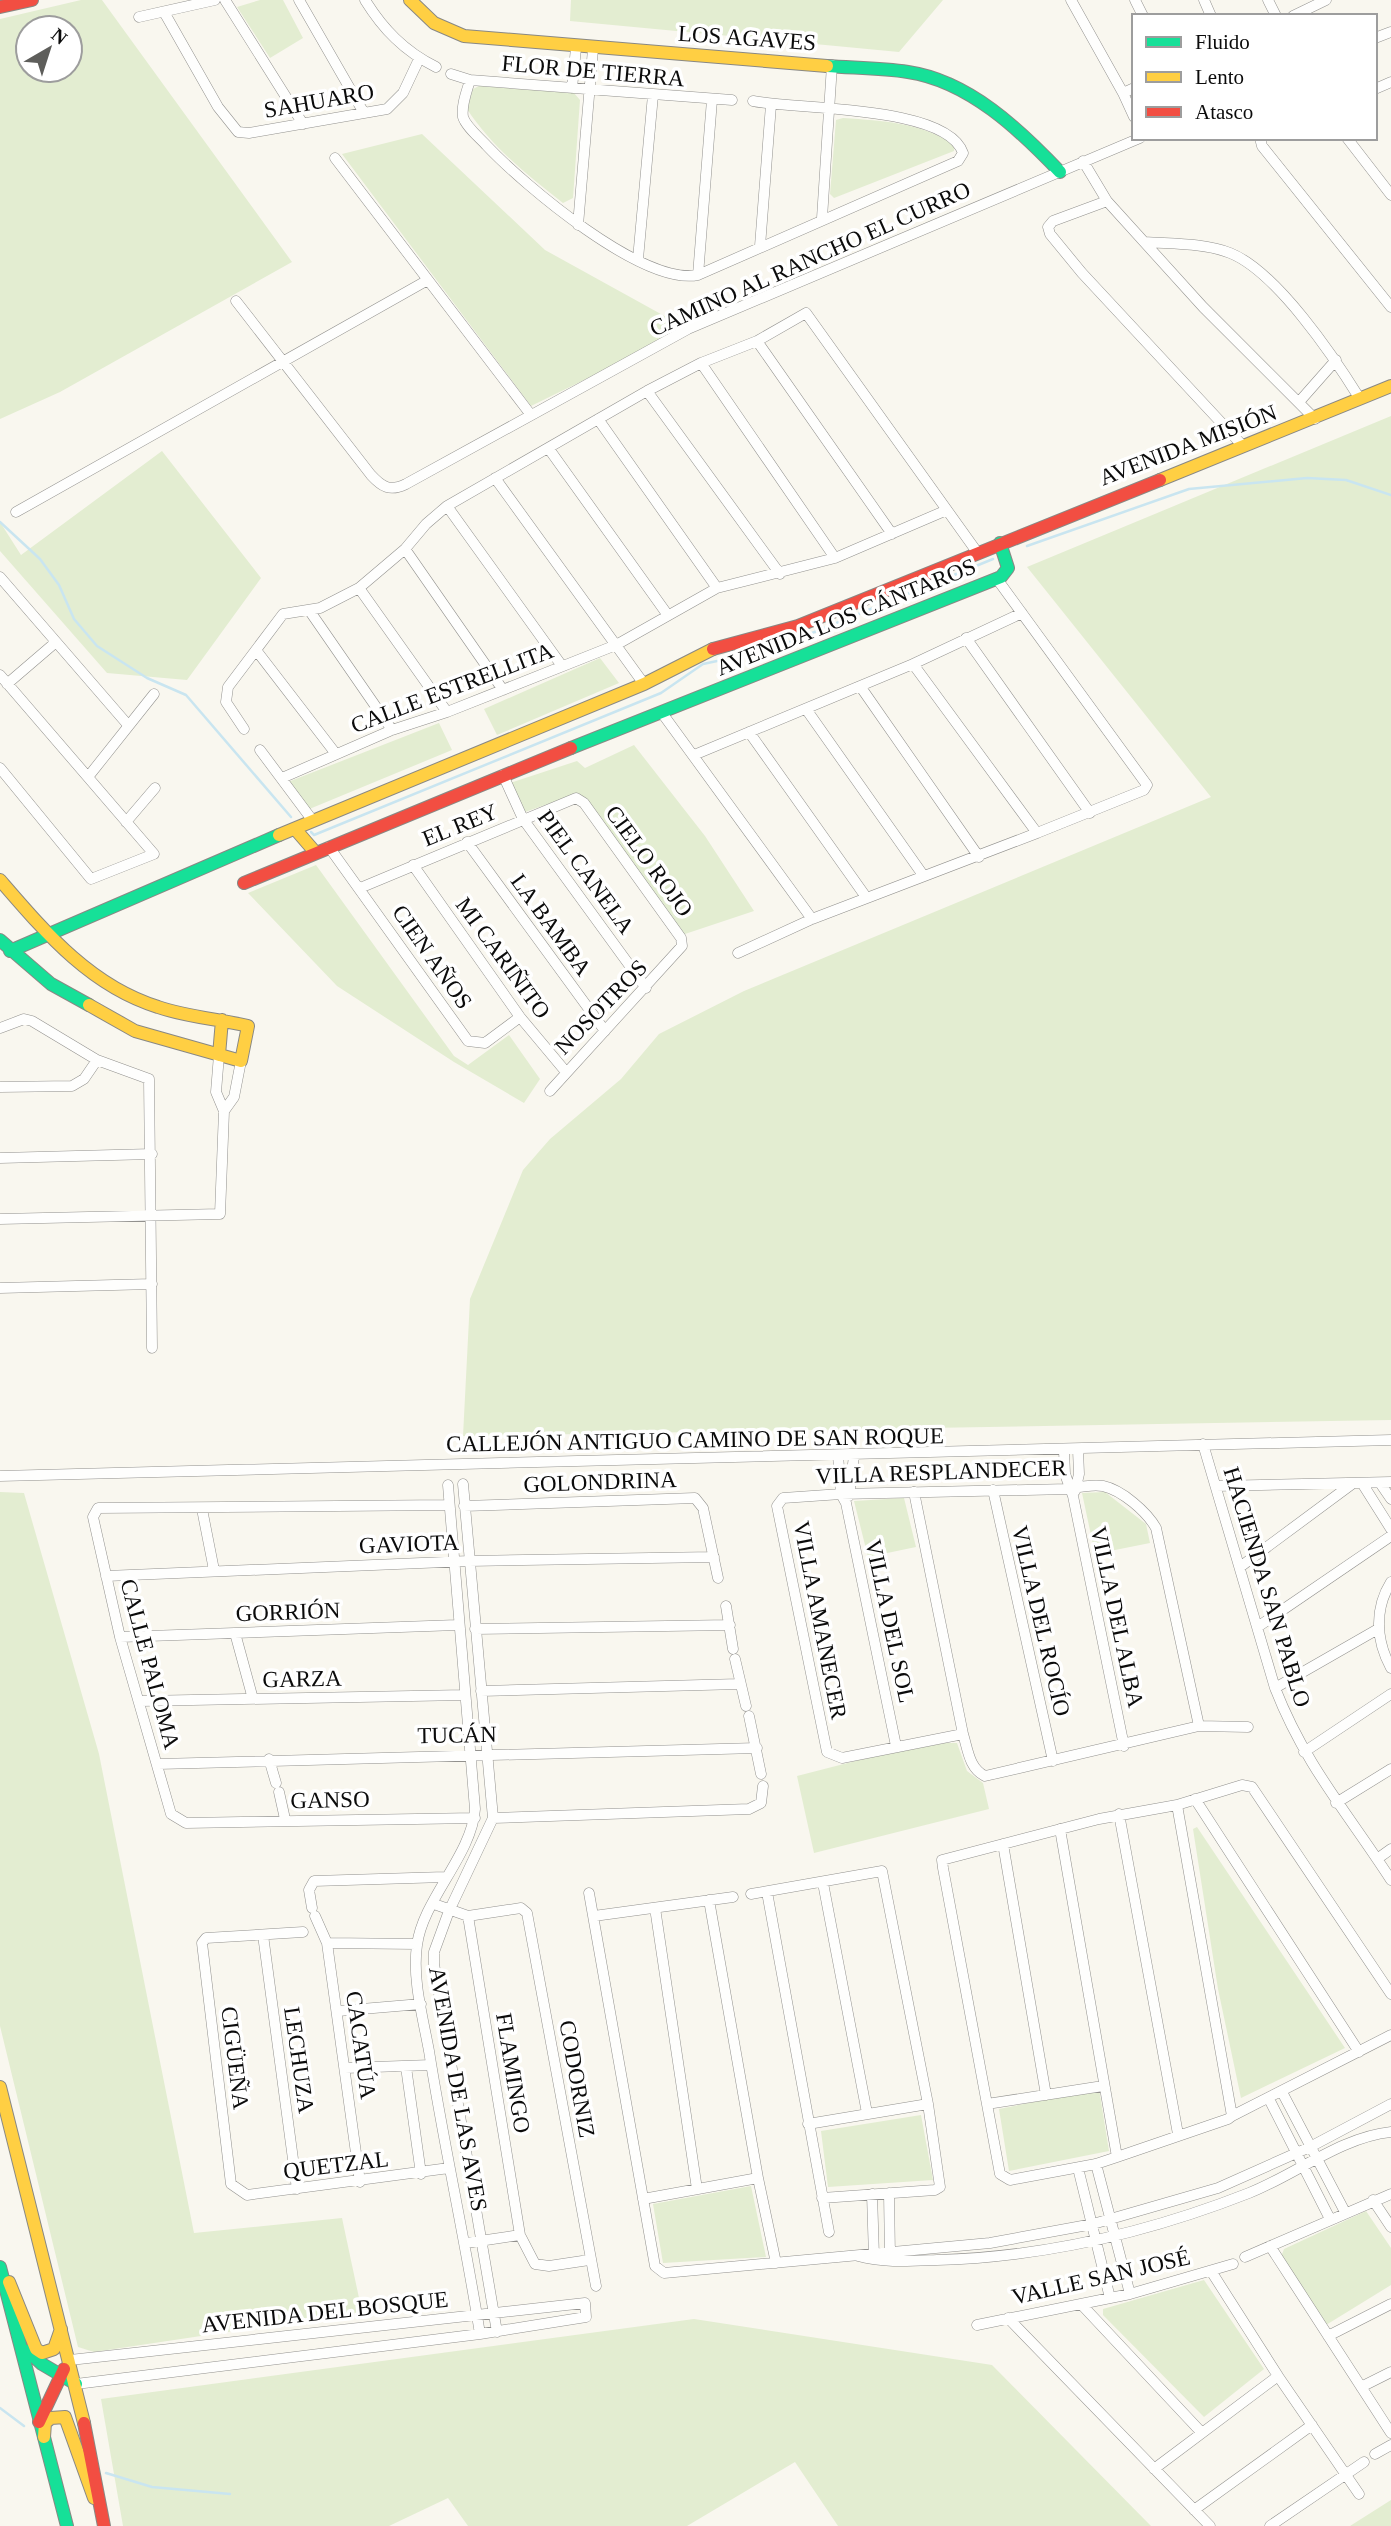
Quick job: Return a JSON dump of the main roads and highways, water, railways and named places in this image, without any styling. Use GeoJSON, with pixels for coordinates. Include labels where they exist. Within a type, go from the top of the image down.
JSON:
{"type":"FeatureCollection","features":[{"type":"Feature","properties":{"kind":"waterway"},"geometry":{"type":"LineString","coordinates":[[1027,546],[1189,489],[1307,478],[1346,480],[1391,495]]}},
{"type":"Feature","properties":{"kind":"waterway"},"geometry":{"type":"LineString","coordinates":[[0,522],[40,559],[59,585],[74,619],[97,646],[147,678],[186,695],[291,817]]}},
{"type":"Feature","properties":{"kind":"waterway"},"geometry":{"type":"LineString","coordinates":[[311,832],[314,835],[661,693],[703,664],[773,649],[993,559]]}},
{"type":"Feature","properties":{"kind":"waterway"},"geometry":{"type":"LineString","coordinates":[[0,2408],[24,2426]]}},
{"type":"Feature","properties":{"kind":"waterway"},"geometry":{"type":"LineString","coordinates":[[106,2473],[152,2487],[230,2494]]}}]}
